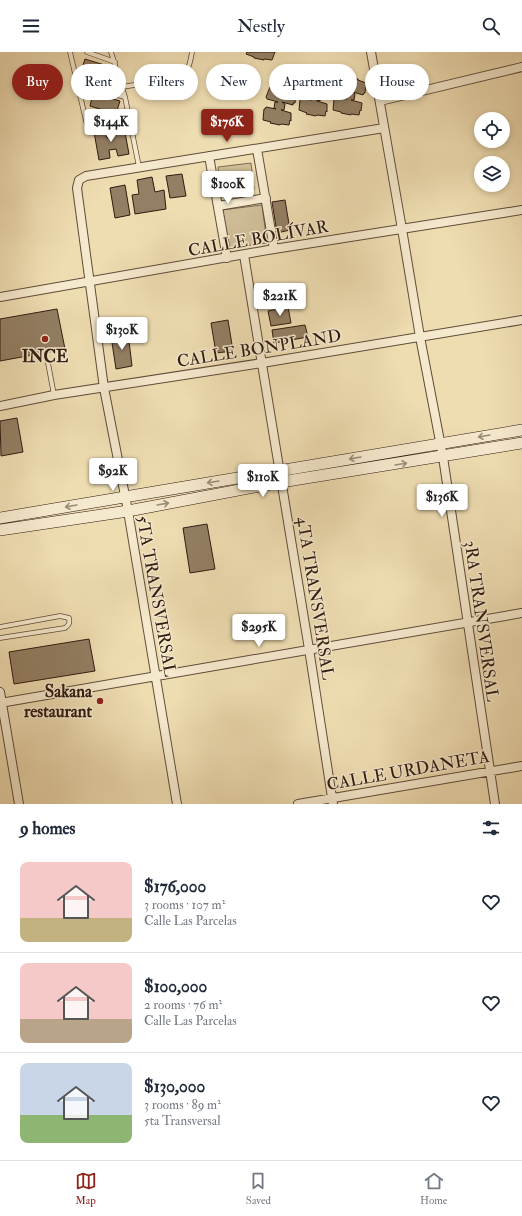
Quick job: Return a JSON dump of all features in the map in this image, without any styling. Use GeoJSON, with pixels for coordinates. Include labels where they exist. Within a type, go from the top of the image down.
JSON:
{"type":"FeatureCollection","features":[{"type":"Feature","properties":{"kind":"street","name":"3RA TRANSVERSAL"},"geometry":{"type":"LineString","coordinates":[[371,52],[420,337],[441,444],[495,804]]}},
{"type":"Feature","properties":{"kind":"street"},"geometry":{"type":"LineString","coordinates":[[380,101],[522,67]]}},
{"type":"Feature","properties":{"kind":"street"},"geometry":{"type":"LineString","coordinates":[[139,168],[384,128]]}},
{"type":"Feature","properties":{"kind":"street"},"geometry":{"type":"LineString","coordinates":[[258,149],[274,250]]}},
{"type":"Feature","properties":{"kind":"street"},"geometry":{"type":"LineString","coordinates":[[210,156],[227,258]]}},
{"type":"Feature","properties":{"kind":"street","name":"5TA TRANSVERSAL"},"geometry":{"type":"LineString","coordinates":[[139,168],[86,176],[79,180],[77,188],[104,388],[124,497],[128,510],[177,804]]}},
{"type":"Feature","properties":{"kind":"street"},"geometry":{"type":"LineString","coordinates":[[218,206],[266,198]]}},
{"type":"Feature","properties":{"kind":"street","name":"CALLE BOLÍVAR"},"geometry":{"type":"LineString","coordinates":[[0,297],[274,250],[522,210]]}},
{"type":"Feature","properties":{"kind":"street","name":"4TA TRANSVERSAL"},"geometry":{"type":"LineString","coordinates":[[244,255],[333,801]]}},
{"type":"Feature","properties":{"kind":"street","name":"CALLE BONPLAND"},"geometry":{"type":"LineString","coordinates":[[0,406],[54,395],[262,363],[522,320]]}},
{"type":"Feature","properties":{"kind":"street"},"geometry":{"type":"LineString","coordinates":[[0,518],[522,430]]}},
{"type":"Feature","properties":{"kind":"street"},"geometry":{"type":"LineString","coordinates":[[0,530],[128,510],[281,482],[443,457],[522,443]]}},
{"type":"Feature","properties":{"kind":"street"},"geometry":{"type":"LineString","coordinates":[[1,703],[522,613]]}},
{"type":"Feature","properties":{"kind":"street"},"geometry":{"type":"LineString","coordinates":[[0,692],[19,804]]}},
{"type":"Feature","properties":{"kind":"street","name":"CALLE URDANETA"},"geometry":{"type":"LineString","coordinates":[[298,804],[333,801],[522,766]]}},
{"type":"Feature","properties":{"kind":"lane"},"geometry":{"type":"LineString","coordinates":[[70,52],[73,64]]}},
{"type":"Feature","properties":{"kind":"lane"},"geometry":{"type":"LineString","coordinates":[[87,52],[115,62]]}},
{"type":"Feature","properties":{"kind":"lane"},"geometry":{"type":"LineString","coordinates":[[111,52],[115,62]]}},
{"type":"Feature","properties":{"kind":"lane"},"geometry":{"type":"LineString","coordinates":[[126,86],[178,78],[184,75],[188,70],[192,52]]}},
{"type":"Feature","properties":{"kind":"lane"},"geometry":{"type":"LineString","coordinates":[[81,100],[86,121]]}},
{"type":"Feature","properties":{"kind":"lane"},"geometry":{"type":"LineString","coordinates":[[126,100],[139,168]]}},
{"type":"Feature","properties":{"kind":"lane"},"geometry":{"type":"LineString","coordinates":[[48,364],[54,395]]}},
{"type":"Feature","properties":{"kind":"lane"},"geometry":{"type":"LineString","coordinates":[[0,626],[60,616],[69,618],[70,621],[69,625],[65,628],[0,638]]}},
{"type":"Feature","properties":{"kind":"shaded area"},"geometry":{"type":"Polygon","coordinates":[[[251,163],[254,189],[221,194],[218,167],[251,163]]]}},
{"type":"Feature","properties":{"kind":"shaded area"},"geometry":{"type":"Polygon","coordinates":[[[262,205],[267,243],[228,248],[222,210],[262,205]]]}},
{"type":"Feature","properties":{"kind":"building"},"geometry":{"type":"Polygon","coordinates":[[[247,52],[275,52],[272,60],[264,60],[254,58],[246,54],[247,52]]]}},
{"type":"Feature","properties":{"kind":"building"},"geometry":{"type":"Polygon","coordinates":[[[85,59],[101,64],[83,64],[85,59]]]}},
{"type":"Feature","properties":{"kind":"building"},"geometry":{"type":"Polygon","coordinates":[[[357,79],[365,83],[365,93],[363,95],[357,93],[357,79]]]}},
{"type":"Feature","properties":{"kind":"building"},"geometry":{"type":"Polygon","coordinates":[[[269,90],[269,100],[266,97],[269,90]]]}},
{"type":"Feature","properties":{"kind":"building"},"geometry":{"type":"Polygon","coordinates":[[[91,100],[120,101],[116,114],[90,106],[91,100]]]}},
{"type":"Feature","properties":{"kind":"building"},"geometry":{"type":"Polygon","coordinates":[[[271,100],[295,100],[293,105],[282,102],[285,104],[284,110],[281,110],[291,113],[291,121],[290,120],[289,125],[280,125],[263,120],[264,109],[266,107],[276,109],[274,108],[275,102],[278,102],[271,100]]]}},
{"type":"Feature","properties":{"kind":"building"},"geometry":{"type":"Polygon","coordinates":[[[300,100],[317,100],[327,104],[327,112],[326,111],[325,116],[306,114],[307,113],[299,110],[300,100]]]}},
{"type":"Feature","properties":{"kind":"building"},"geometry":{"type":"Polygon","coordinates":[[[334,100],[351,100],[362,103],[359,115],[351,115],[333,110],[334,100]]]}},
{"type":"Feature","properties":{"kind":"building"},"geometry":{"type":"Polygon","coordinates":[[[124,127],[129,154],[118,156],[116,149],[109,150],[110,158],[99,160],[94,132],[105,130],[107,138],[114,136],[112,129],[124,127]]]}},
{"type":"Feature","properties":{"kind":"building"},"geometry":{"type":"Polygon","coordinates":[[[182,174],[186,196],[170,198],[166,176],[182,174]]]}},
{"type":"Feature","properties":{"kind":"building"},"geometry":{"type":"Polygon","coordinates":[[[152,177],[155,192],[164,190],[166,209],[135,214],[132,195],[139,194],[137,180],[152,177]]]}},
{"type":"Feature","properties":{"kind":"building"},"geometry":{"type":"Polygon","coordinates":[[[125,185],[130,215],[115,218],[110,188],[125,185]]]}},
{"type":"Feature","properties":{"kind":"building"},"geometry":{"type":"Polygon","coordinates":[[[285,200],[290,230],[277,233],[272,202],[285,200]]]}},
{"type":"Feature","properties":{"kind":"building"},"geometry":{"type":"Polygon","coordinates":[[[288,307],[291,323],[271,326],[268,311],[288,307]]]}},
{"type":"Feature","properties":{"kind":"building"},"geometry":{"type":"Polygon","coordinates":[[[57,309],[65,349],[0,361],[0,319],[57,309]]]}},
{"type":"Feature","properties":{"kind":"building"},"geometry":{"type":"Polygon","coordinates":[[[228,320],[233,351],[216,353],[211,323],[228,320]]]}},
{"type":"Feature","properties":{"kind":"building"},"geometry":{"type":"Polygon","coordinates":[[[305,325],[308,337],[274,343],[272,330],[305,325]]]}},
{"type":"Feature","properties":{"kind":"building"},"geometry":{"type":"Polygon","coordinates":[[[128,333],[132,366],[116,369],[111,336],[128,333]]]}},
{"type":"Feature","properties":{"kind":"building"},"geometry":{"type":"Polygon","coordinates":[[[17,418],[23,452],[1,456],[0,421],[17,418]]]}},
{"type":"Feature","properties":{"kind":"building"},"geometry":{"type":"Polygon","coordinates":[[[207,524],[215,569],[190,573],[183,528],[207,524]]]}},
{"type":"Feature","properties":{"kind":"building"},"geometry":{"type":"Polygon","coordinates":[[[89,639],[95,671],[14,684],[9,652],[89,639]]]}},
{"type":"Feature","properties":{"kind":"place","name":"INCE"},"geometry":{"type":"Point","coordinates":[45,339]}},
{"type":"Feature","properties":{"kind":"place","name":"Sakana restaurant"},"geometry":{"type":"Point","coordinates":[100,701]}}]}
